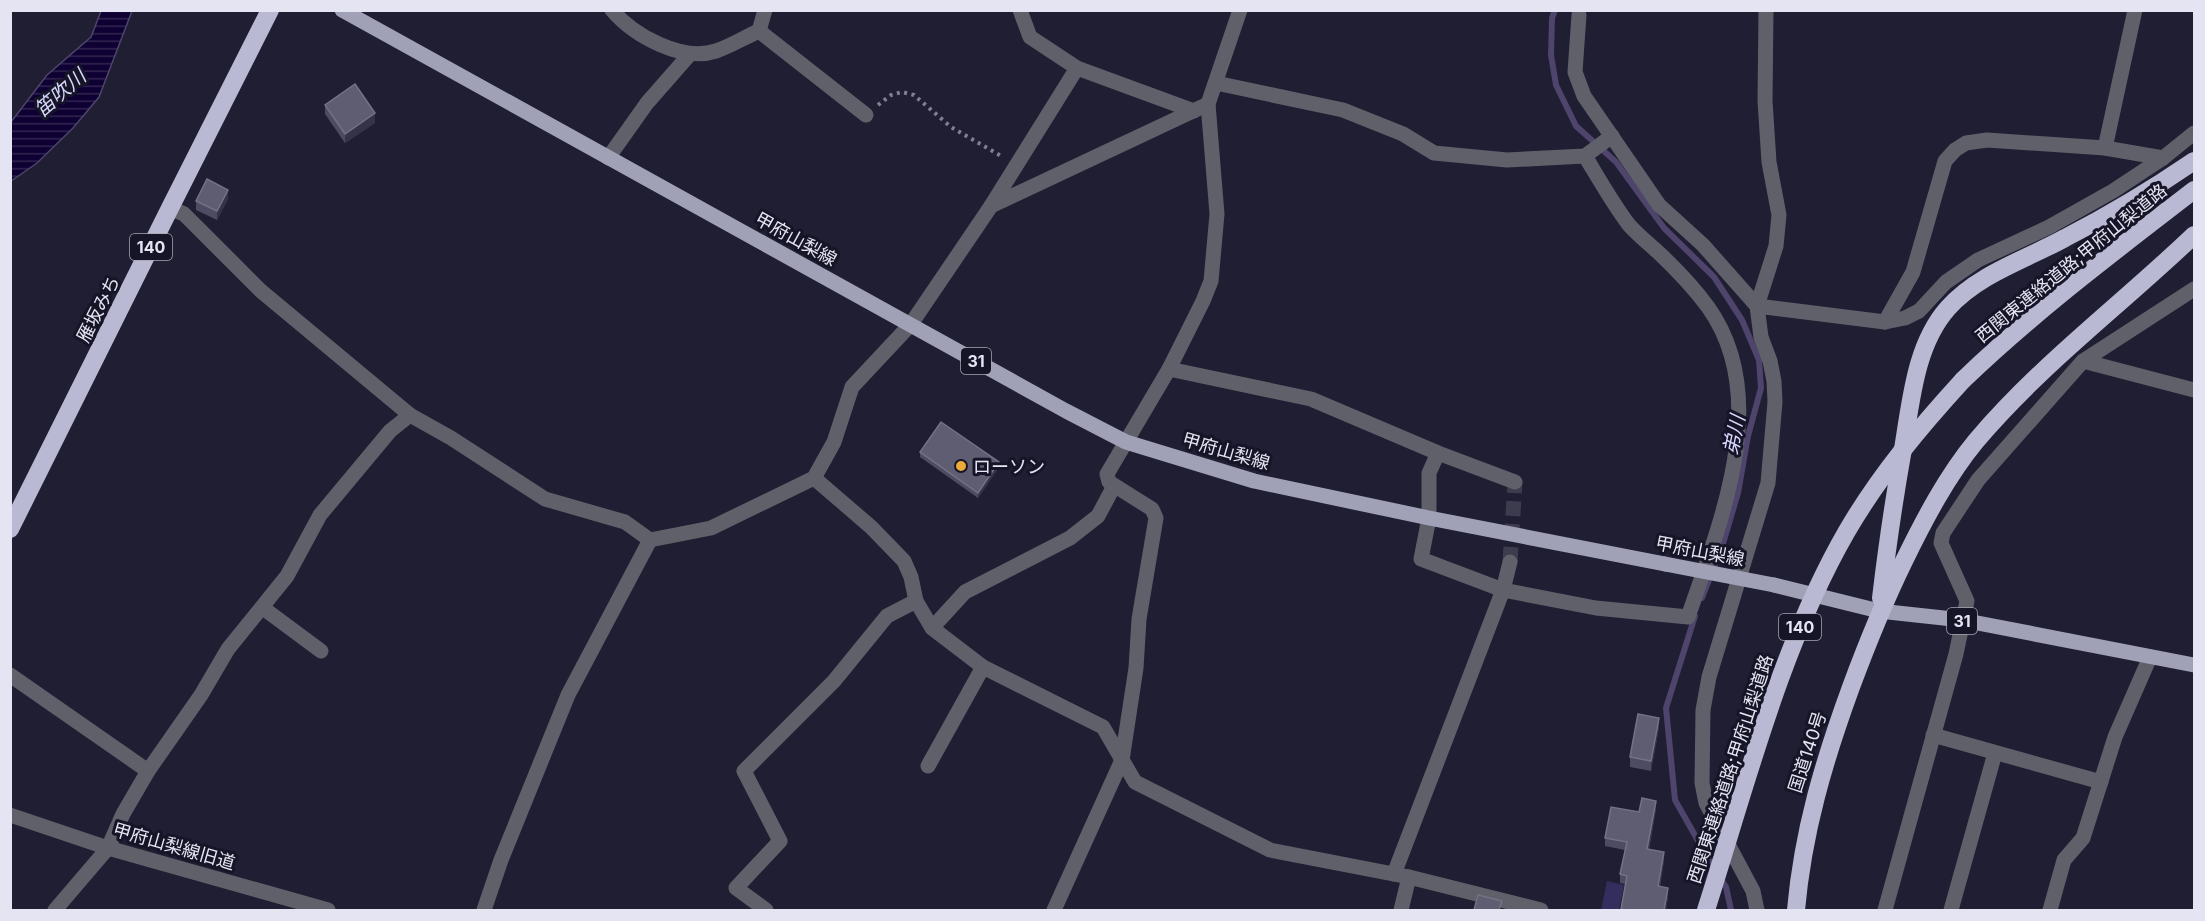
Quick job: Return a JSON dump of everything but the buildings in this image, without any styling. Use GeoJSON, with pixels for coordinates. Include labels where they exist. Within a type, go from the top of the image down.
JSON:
{"type":"FeatureCollection","features":[{"type":"Feature","properties":{"kind":"highway","name":"雁坂みち"},"geometry":{"type":"LineString","coordinates":[[10,529],[270,10]]}},
{"type":"Feature","properties":{"kind":"highway"},"geometry":{"type":"LineString","coordinates":[[1879,611],[1889,531],[1913,394],[1921,359],[1932,331],[1949,307],[1970,289],[2124,206],[2194,161]]}},
{"type":"Feature","properties":{"kind":"highway","name":"西関東連絡道路;甲府山梨道路"},"geometry":{"type":"LineString","coordinates":[[1706,910],[1775,694],[1795,639],[1820,582],[1847,531],[1880,479],[1919,429],[1963,380],[2007,338],[2057,296],[2194,190]]}},
{"type":"Feature","properties":{"kind":"highway"},"geometry":{"type":"LineString","coordinates":[[1879,611],[1917,533],[1974,443],[2012,400],[2194,235]]}},
{"type":"Feature","properties":{"kind":"highway","name":"国道140号"},"geometry":{"type":"LineString","coordinates":[[1796,910],[1800,870],[1814,799],[1828,751],[1879,611]]}},
{"type":"Feature","properties":{"kind":"main road","name":"甲府山梨線"},"geometry":{"type":"LineString","coordinates":[[342,10],[1066,411],[1126,442],[1254,481],[1429,518],[1774,585],[1879,611],[1962,620],[2194,665]]}},
{"type":"Feature","properties":{"kind":"main road"},"geometry":{"type":"LineString","coordinates":[[10,503],[33,485]]}},
{"type":"Feature","properties":{"kind":"street"},"geometry":{"type":"LineString","coordinates":[[612,10],[641,36],[690,54],[716,51],[759,31],[765,10]]}},
{"type":"Feature","properties":{"kind":"street"},"geometry":{"type":"LineString","coordinates":[[1020,10],[1030,37],[1077,68],[1201,107]]}},
{"type":"Feature","properties":{"kind":"street"},"geometry":{"type":"LineString","coordinates":[[991,206],[1201,107],[1216,82],[1240,10]]}},
{"type":"Feature","properties":{"kind":"street"},"geometry":{"type":"LineString","coordinates":[[2105,148],[2135,10]]}},
{"type":"Feature","properties":{"kind":"street"},"geometry":{"type":"LineString","coordinates":[[1757,910],[1753,891],[1706,803],[1702,783],[1702,710],[1709,677],[1768,483],[1774,381],[1761,337],[1757,306],[1776,246],[1779,216],[1769,162],[1765,101],[1766,11]]}},
{"type":"Feature","properties":{"kind":"street"},"geometry":{"type":"LineString","coordinates":[[1579,15],[1575,72],[1584,96],[1659,205],[1703,245],[1757,306],[1885,322],[1905,318],[1918,311],[1946,282],[1978,260],[2049,226],[2113,191],[2163,158],[2194,133]]}},
{"type":"Feature","properties":{"kind":"street"},"geometry":{"type":"LineString","coordinates":[[759,31],[866,115]]}},
{"type":"Feature","properties":{"kind":"street"},"geometry":{"type":"LineString","coordinates":[[608,158],[647,103],[690,54]]}},
{"type":"Feature","properties":{"kind":"street"},"geometry":{"type":"LineString","coordinates":[[170,208],[184,214],[261,291],[410,415],[451,438],[545,499],[625,522],[650,540],[711,528],[814,478],[834,442],[852,387],[911,324],[991,206],[1077,68]]}},
{"type":"Feature","properties":{"kind":"street"},"geometry":{"type":"LineString","coordinates":[[1216,82],[1259,94],[1343,110],[1403,134],[1434,153],[1507,160],[1585,156],[1612,136]]}},
{"type":"Feature","properties":{"kind":"street"},"geometry":{"type":"LineString","coordinates":[[1053,910],[1122,760],[1136,668],[1139,619],[1156,518],[1152,509],[1109,483],[1107,474],[1169,369],[1211,281],[1217,214],[1201,107]]}},
{"type":"Feature","properties":{"kind":"street"},"geometry":{"type":"LineString","coordinates":[[1885,322],[1913,272],[1945,161],[1954,150],[1966,142],[1987,140],[2105,148],[2163,158]]}},
{"type":"Feature","properties":{"kind":"street"},"geometry":{"type":"LineString","coordinates":[[1438,453],[1429,473],[1429,518],[1421,559],[1503,590],[1596,608],[1688,616],[1715,538],[1729,488],[1737,436],[1739,400],[1737,374],[1725,340],[1709,309],[1694,289],[1630,225],[1585,156]]}},
{"type":"Feature","properties":{"kind":"street"},"geometry":{"type":"LineString","coordinates":[[1885,910],[1956,654],[1967,601],[1941,543],[1943,533],[1978,480],[2083,361],[2194,289]]}},
{"type":"Feature","properties":{"kind":"street"},"geometry":{"type":"LineString","coordinates":[[2083,361],[2194,390]]}},
{"type":"Feature","properties":{"kind":"street"},"geometry":{"type":"LineString","coordinates":[[1169,369],[1311,399],[1438,453],[1515,482]]}},
{"type":"Feature","properties":{"kind":"street"},"geometry":{"type":"LineString","coordinates":[[55,910],[108,848],[123,814],[148,771],[201,694],[228,649],[287,576],[320,515],[390,431],[410,415]]}},
{"type":"Feature","properties":{"kind":"street"},"geometry":{"type":"LineString","coordinates":[[814,478],[871,527],[904,561],[912,577],[916,601],[932,628],[983,667],[1103,727],[1135,782],[1270,850],[1401,876],[1541,910]]}},
{"type":"Feature","properties":{"kind":"street"},"geometry":{"type":"LineString","coordinates":[[932,628],[965,592],[1070,538],[1098,516],[1114,486]]}},
{"type":"Feature","properties":{"kind":"street"},"geometry":{"type":"LineString","coordinates":[[484,910],[501,860],[568,695],[650,540]]}},
{"type":"Feature","properties":{"kind":"street"},"geometry":{"type":"LineString","coordinates":[[1401,910],[1401,876],[1503,590],[1510,562]]}},
{"type":"Feature","properties":{"kind":"street"},"geometry":{"type":"LineString","coordinates":[[766,910],[736,888],[780,841],[744,771],[834,681],[887,616],[916,601]]}},
{"type":"Feature","properties":{"kind":"street"},"geometry":{"type":"LineString","coordinates":[[262,608],[321,651]]}},
{"type":"Feature","properties":{"kind":"street"},"geometry":{"type":"LineString","coordinates":[[2050,910],[2064,860],[2083,838],[2115,737],[2150,657]]}},
{"type":"Feature","properties":{"kind":"street"},"geometry":{"type":"LineString","coordinates":[[928,766],[983,667]]}},
{"type":"Feature","properties":{"kind":"street"},"geometry":{"type":"LineString","coordinates":[[10,675],[148,771]]}},
{"type":"Feature","properties":{"kind":"street"},"geometry":{"type":"LineString","coordinates":[[1933,735],[2101,782]]}},
{"type":"Feature","properties":{"kind":"street"},"geometry":{"type":"LineString","coordinates":[[1951,910],[1995,753]]}},
{"type":"Feature","properties":{"kind":"street","name":"甲府山梨線旧道"},"geometry":{"type":"LineString","coordinates":[[10,815],[108,848],[328,910]]}},
{"type":"Feature","properties":{"kind":"path"},"geometry":{"type":"LineString","coordinates":[[866,115],[891,95],[902,92],[914,95],[951,127],[1017,165]]}},
{"type":"Feature","properties":{"kind":"shaded area"},"geometry":{"type":"Polygon","coordinates":[[[1607,881],[1624,885],[1619,910],[1601,910],[1607,881]]]}},
{"type":"Feature","properties":{"kind":"water","name":"笛吹川"},"geometry":{"type":"Polygon","coordinates":[[[101,11],[132,11],[99,97],[73,128],[37,163],[11,181],[11,122],[47,75],[91,37],[101,11]]]}},
{"type":"Feature","properties":{"kind":"waterway","name":"弟川"},"geometry":{"type":"LineString","coordinates":[[1555,10],[1552,18],[1551,55],[1556,85],[1576,126],[1616,162],[1664,228],[1714,277],[1742,320],[1759,360],[1761,388],[1748,436],[1738,493],[1722,547],[1702,598]]}},
{"type":"Feature","properties":{"kind":"waterway","name":"弟川"},"geometry":{"type":"LineString","coordinates":[[1695,616],[1666,708],[1675,800],[1714,869]]}},
{"type":"Feature","properties":{"kind":"waterway","name":"弟川"},"geometry":{"type":"LineString","coordinates":[[1720,878],[1726,887],[1731,910]]}},
{"type":"Feature","properties":{"kind":"tunnel"},"geometry":{"type":"LineString","coordinates":[[1510,562],[1515,482]]}},
{"type":"Feature","properties":{"kind":"place","name":"ローソン"},"geometry":{"type":"Point","coordinates":[961,466]}}]}
